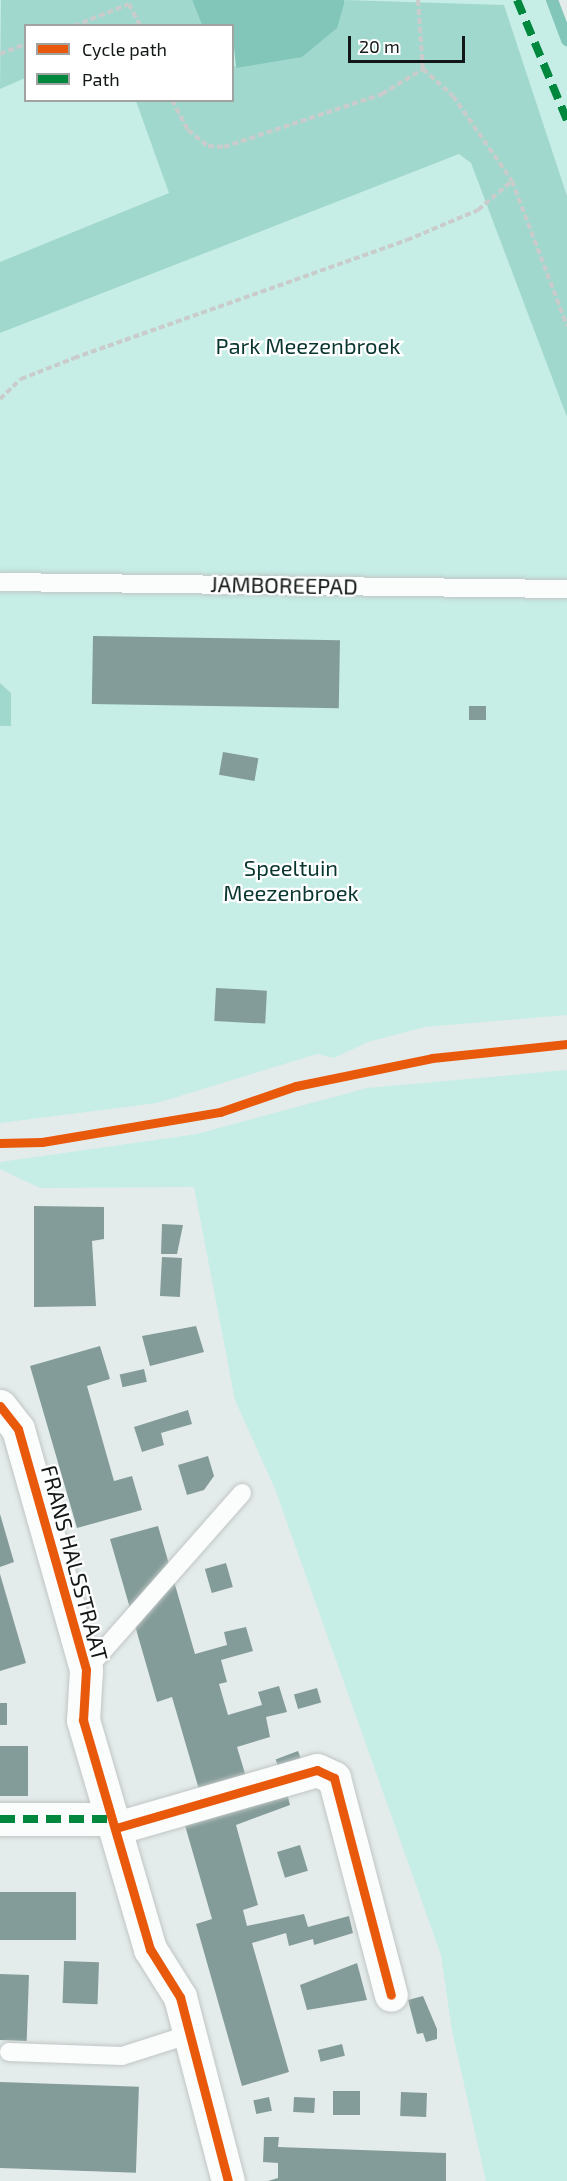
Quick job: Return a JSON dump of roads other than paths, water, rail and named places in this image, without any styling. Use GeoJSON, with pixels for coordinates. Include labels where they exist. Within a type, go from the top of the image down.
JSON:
{"type":"FeatureCollection","features":[{"type":"Feature","properties":{"kind":"street","name":"FRANS HALSSTRAAT"},"geometry":{"type":"LineString","coordinates":[[0,1406],[18,1429],[86,1670],[83,1720],[150,1949],[180,1997],[228,2181]]}},
{"type":"Feature","properties":{"kind":"street"},"geometry":{"type":"LineString","coordinates":[[0,1819],[115,1823],[317,1770],[334,1778],[391,1995]]}},
{"type":"Feature","properties":{"kind":"lane","name":"JAMBOREEPAD"},"geometry":{"type":"LineString","coordinates":[[0,582],[567,589]]}},
{"type":"Feature","properties":{"kind":"lane"},"geometry":{"type":"LineString","coordinates":[[86,1670],[242,1493]]}},
{"type":"Feature","properties":{"kind":"lane"},"geometry":{"type":"LineString","coordinates":[[9,2052],[122,2056],[191,2034]]}},
{"type":"Feature","properties":{"kind":"waterway"},"geometry":{"type":"LineString","coordinates":[[552,0],[567,40]]}},
{"type":"Feature","properties":{"kind":"park label","name":"Park Meezenbroek"},"geometry":{"type":"Point","coordinates":[308,346]}},
{"type":"Feature","properties":{"kind":"park label","name":"Speeltuin Meezenbroek"},"geometry":{"type":"Point","coordinates":[291,880]}}]}
